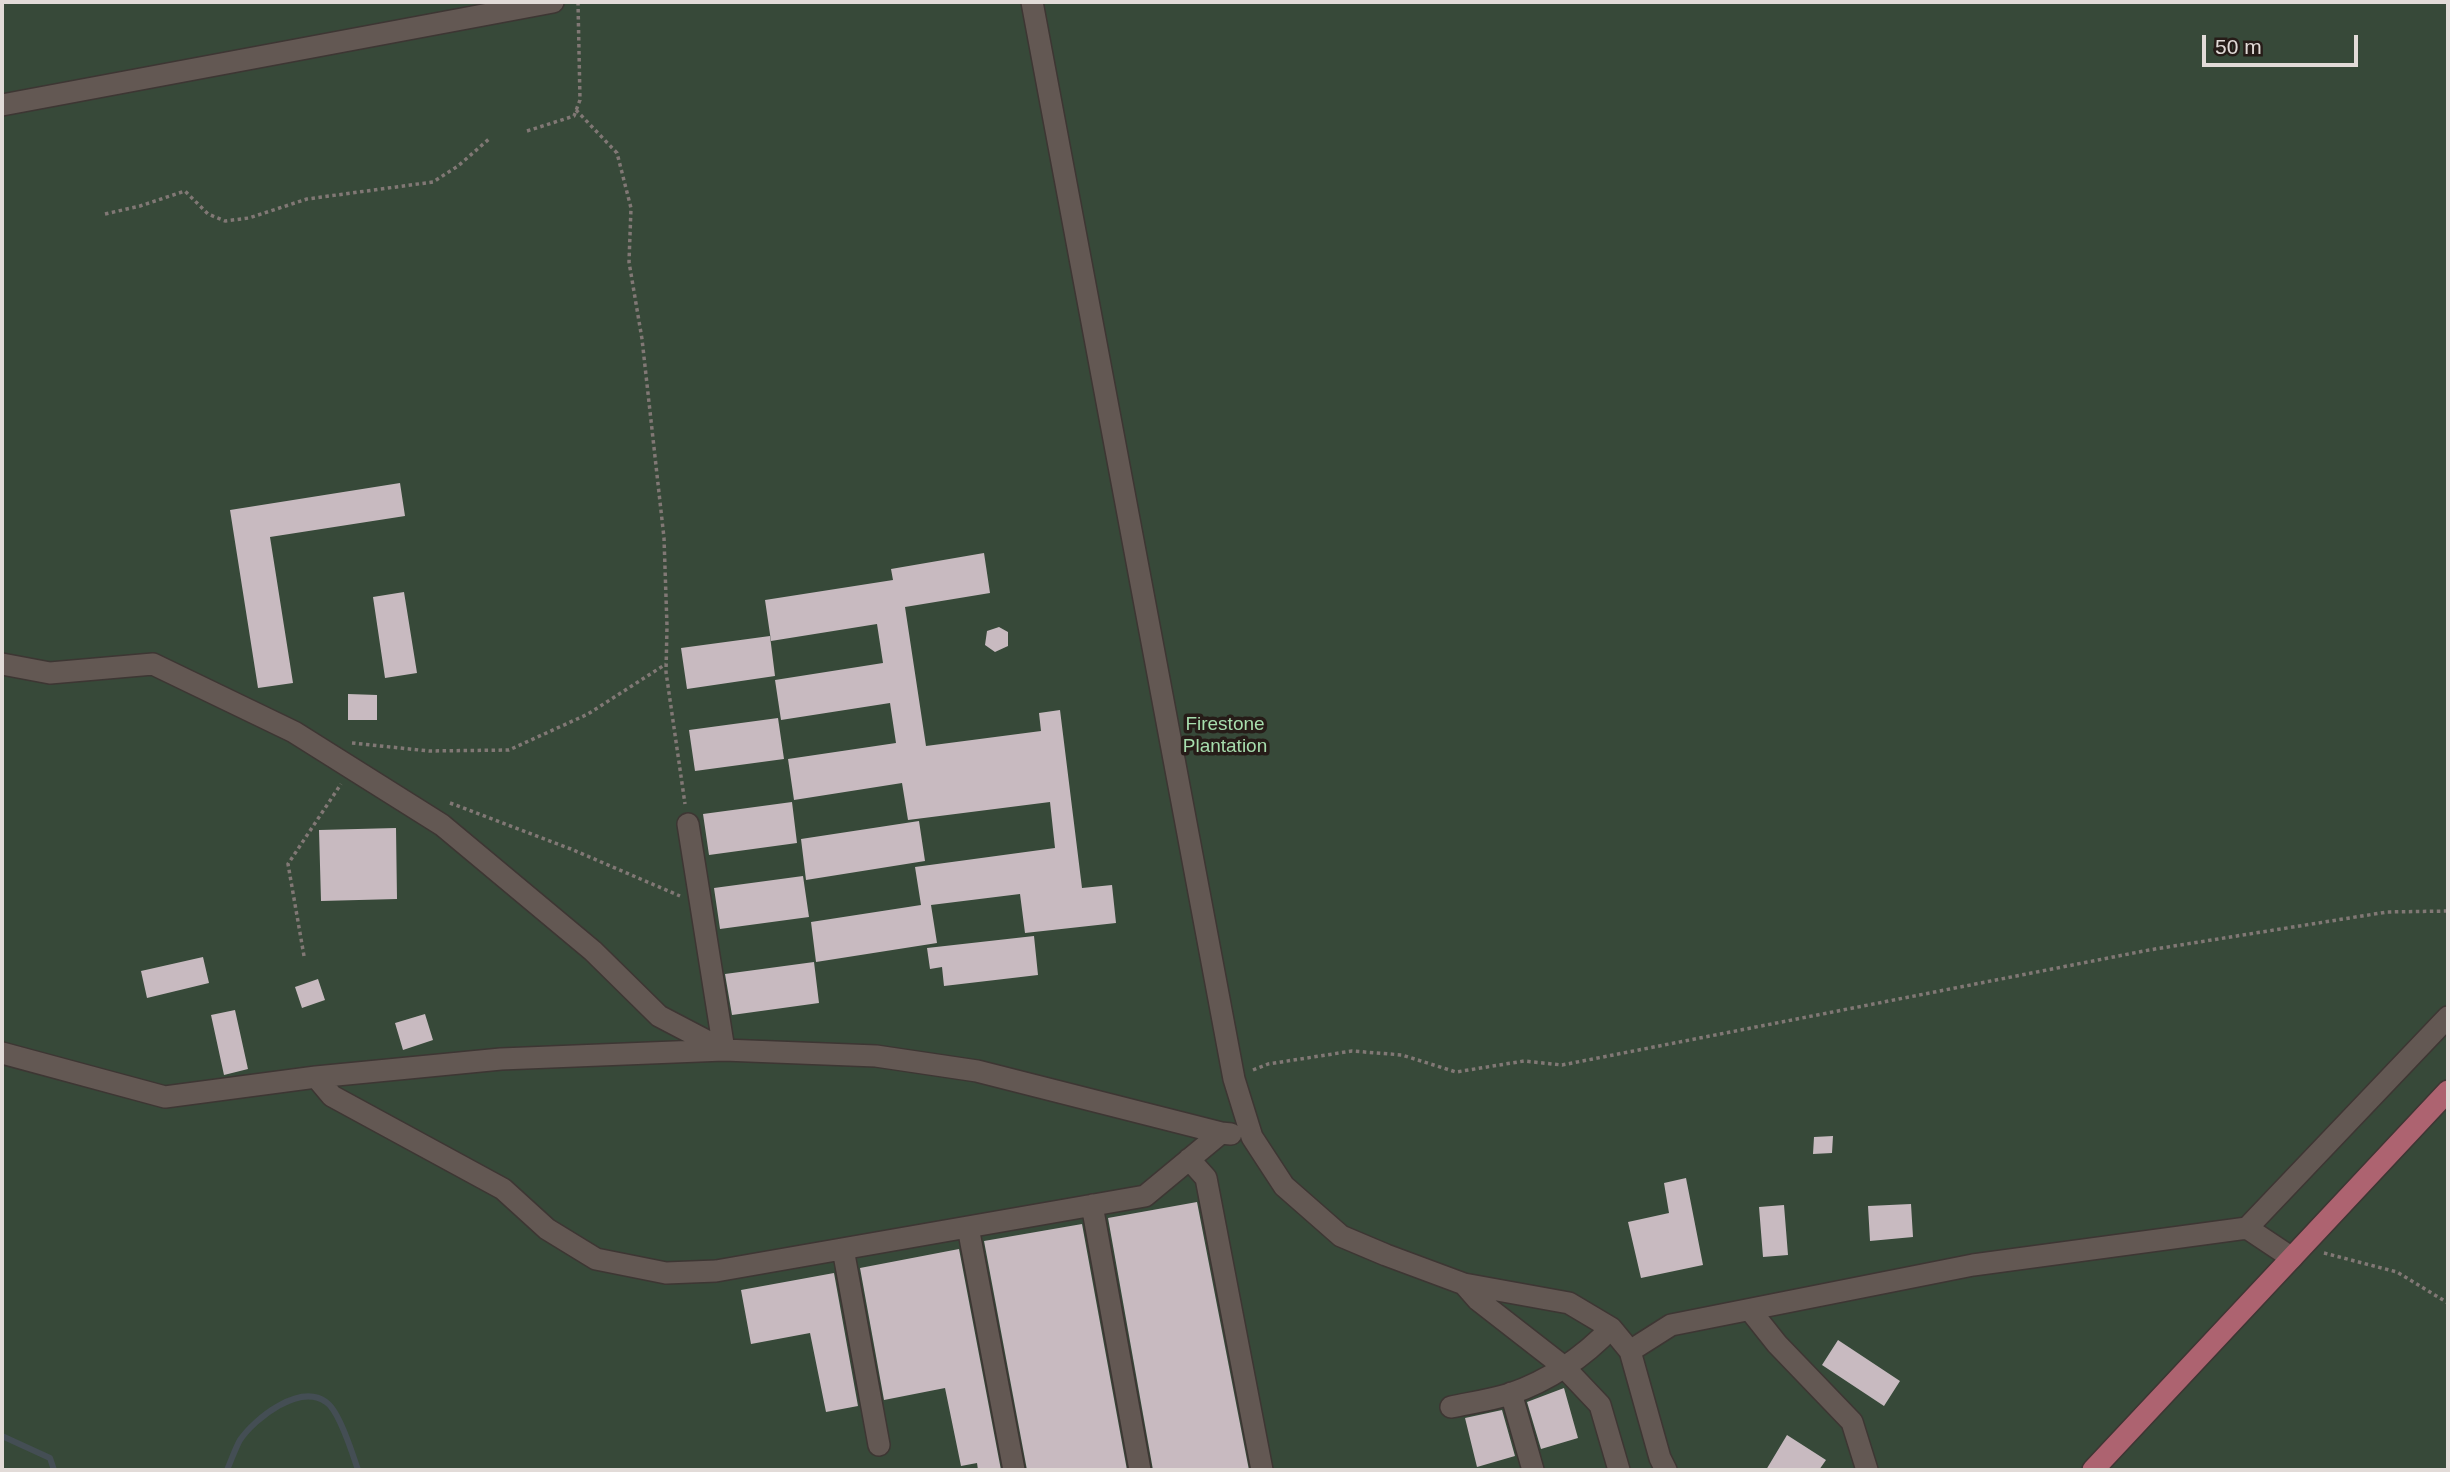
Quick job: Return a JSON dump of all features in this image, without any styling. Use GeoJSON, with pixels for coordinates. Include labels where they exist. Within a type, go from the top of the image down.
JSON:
{"type":"FeatureCollection","features":[{"type":"Feature","properties":{"kind":"main road"},"geometry":{"type":"LineString","coordinates":[[2093,1470],[2448,1091]]}},
{"type":"Feature","properties":{"kind":"street"},"geometry":{"type":"LineString","coordinates":[[2,105],[554,2]]}},
{"type":"Feature","properties":{"kind":"street"},"geometry":{"type":"LineString","coordinates":[[1032,2],[1234,1079],[1252,1137],[1284,1186],[1341,1236],[1464,1284],[1569,1303],[1611,1328],[1630,1351],[1660,1458],[1667,1470]]}},
{"type":"Feature","properties":{"kind":"street"},"geometry":{"type":"LineString","coordinates":[[2,664],[50,673],[153,664],[294,732],[442,825],[593,951],[659,1016],[724,1049]]}},
{"type":"Feature","properties":{"kind":"street"},"geometry":{"type":"LineString","coordinates":[[688,824],[724,1049]]}},
{"type":"Feature","properties":{"kind":"street"},"geometry":{"type":"LineString","coordinates":[[2247,1228],[2448,1017]]}},
{"type":"Feature","properties":{"kind":"street"},"geometry":{"type":"LineString","coordinates":[[2,1053],[165,1097],[316,1077],[501,1059],[724,1049],[876,1056],[976,1071],[1221,1133],[1252,1137]]}},
{"type":"Feature","properties":{"kind":"street"},"geometry":{"type":"LineString","coordinates":[[316,1077],[332,1096],[503,1189],[547,1229],[596,1259],[666,1273],[716,1271],[1145,1196],[1221,1133]]}},
{"type":"Feature","properties":{"kind":"street"},"geometry":{"type":"LineString","coordinates":[[1189,1159],[1206,1178],[1262,1470]]}},
{"type":"Feature","properties":{"kind":"street"},"geometry":{"type":"LineString","coordinates":[[1092,1205],[1140,1470]]}},
{"type":"Feature","properties":{"kind":"street"},"geometry":{"type":"LineString","coordinates":[[968,1227],[1014,1470]]}},
{"type":"Feature","properties":{"kind":"street"},"geometry":{"type":"LineString","coordinates":[[1630,1351],[1671,1325],[1973,1265],[2247,1228],[2297,1252]]}},
{"type":"Feature","properties":{"kind":"street"},"geometry":{"type":"LineString","coordinates":[[843,1249],[879,1445]]}},
{"type":"Feature","properties":{"kind":"street"},"geometry":{"type":"LineString","coordinates":[[1464,1284],[1478,1300],[1564,1367],[1600,1405],[1619,1470]]}},
{"type":"Feature","properties":{"kind":"street"},"geometry":{"type":"LineString","coordinates":[[1750,1310],[1777,1344],[1852,1422],[1867,1470]]}},
{"type":"Feature","properties":{"kind":"street"},"geometry":{"type":"LineString","coordinates":[[1451,1407],[1511,1393],[1564,1367],[1597,1343],[1611,1328]]}},
{"type":"Feature","properties":{"kind":"street"},"geometry":{"type":"LineString","coordinates":[[1511,1393],[1533,1470]]}},
{"type":"Feature","properties":{"kind":"path"},"geometry":{"type":"LineString","coordinates":[[527,131],[574,116],[580,100],[578,2]]}},
{"type":"Feature","properties":{"kind":"path"},"geometry":{"type":"LineString","coordinates":[[576,110],[617,153],[631,208],[629,262],[642,338],[664,538],[666,664],[688,824]]}},
{"type":"Feature","properties":{"kind":"path"},"geometry":{"type":"LineString","coordinates":[[105,214],[185,191],[208,214],[225,221],[249,218],[307,199],[433,182],[458,166],[489,139]]}},
{"type":"Feature","properties":{"kind":"path"},"geometry":{"type":"LineString","coordinates":[[346,743],[429,751],[509,750],[588,714],[666,664]]}},
{"type":"Feature","properties":{"kind":"path"},"geometry":{"type":"LineString","coordinates":[[1234,1079],[1268,1064],[1352,1051],[1402,1055],[1456,1072],[1524,1061],[1562,1065],[2149,950],[2387,912],[2448,911]]}},
{"type":"Feature","properties":{"kind":"path"},"geometry":{"type":"LineString","coordinates":[[2297,1252],[2397,1272],[2448,1303]]}},
{"type":"Feature","properties":{"kind":"green space","name":"Firestone Plantation"},"geometry":{"type":"Polygon","coordinates":[[[2,2],[2448,2],[2448,1470],[2,1470],[2,2]]]}},
{"type":"Feature","properties":{"kind":"building"},"geometry":{"type":"Polygon","coordinates":[[[400,483],[405,516],[270,537],[293,683],[258,688],[230,510],[400,483]]]}},
{"type":"Feature","properties":{"kind":"building"},"geometry":{"type":"Polygon","coordinates":[[[984,553],[990,593],[905,607],[926,746],[1041,731],[1039,713],[1060,710],[1082,888],[1112,885],[1116,923],[1025,933],[1020,894],[931,905],[937,943],[816,962],[811,922],[921,905],[915,867],[1055,848],[1050,802],[908,820],[902,783],[794,800],[788,759],[896,743],[890,703],[781,720],[775,680],[883,663],[877,624],[771,641],[765,600],[893,580],[891,569],[984,553]]]}},
{"type":"Feature","properties":{"kind":"building"},"geometry":{"type":"Polygon","coordinates":[[[404,592],[417,673],[385,678],[373,597],[404,592]]]}},
{"type":"Feature","properties":{"kind":"building"},"geometry":{"type":"Polygon","coordinates":[[[999,627],[1008,632],[1008,646],[995,652],[985,645],[987,631],[999,627]]]}},
{"type":"Feature","properties":{"kind":"building"},"geometry":{"type":"Polygon","coordinates":[[[770,636],[775,676],[687,689],[681,648],[770,636]]]}},
{"type":"Feature","properties":{"kind":"building"},"geometry":{"type":"Polygon","coordinates":[[[348,694],[377,695],[377,720],[348,720],[348,694]]]}},
{"type":"Feature","properties":{"kind":"building"},"geometry":{"type":"Polygon","coordinates":[[[778,718],[784,759],[695,771],[689,730],[778,718]]]}},
{"type":"Feature","properties":{"kind":"building"},"geometry":{"type":"Polygon","coordinates":[[[792,802],[797,843],[709,855],[703,814],[792,802]]]}},
{"type":"Feature","properties":{"kind":"building"},"geometry":{"type":"Polygon","coordinates":[[[919,821],[925,861],[806,880],[801,839],[919,821]]]}},
{"type":"Feature","properties":{"kind":"building"},"geometry":{"type":"Polygon","coordinates":[[[396,828],[397,899],[321,901],[319,830],[396,828]]]}},
{"type":"Feature","properties":{"kind":"building"},"geometry":{"type":"Polygon","coordinates":[[[803,876],[809,917],[720,929],[714,888],[803,876]]]}},
{"type":"Feature","properties":{"kind":"building"},"geometry":{"type":"Polygon","coordinates":[[[1034,936],[1038,975],[944,986],[942,967],[930,969],[927,948],[1034,936]]]}},
{"type":"Feature","properties":{"kind":"building"},"geometry":{"type":"Polygon","coordinates":[[[203,957],[209,983],[147,998],[141,971],[203,957]]]}},
{"type":"Feature","properties":{"kind":"building"},"geometry":{"type":"Polygon","coordinates":[[[814,962],[819,1003],[732,1015],[725,974],[814,962]]]}},
{"type":"Feature","properties":{"kind":"building"},"geometry":{"type":"Polygon","coordinates":[[[318,979],[325,1000],[302,1008],[295,987],[318,979]]]}},
{"type":"Feature","properties":{"kind":"building"},"geometry":{"type":"Polygon","coordinates":[[[235,1010],[248,1069],[224,1075],[211,1015],[235,1010]]]}},
{"type":"Feature","properties":{"kind":"building"},"geometry":{"type":"Polygon","coordinates":[[[425,1014],[433,1040],[403,1050],[395,1023],[425,1014]]]}},
{"type":"Feature","properties":{"kind":"building"},"geometry":{"type":"Polygon","coordinates":[[[1833,1136],[1832,1153],[1813,1154],[1814,1137],[1833,1136]]]}},
{"type":"Feature","properties":{"kind":"building"},"geometry":{"type":"Polygon","coordinates":[[[1686,1178],[1703,1265],[1641,1278],[1628,1222],[1669,1213],[1664,1183],[1686,1178]]]}},
{"type":"Feature","properties":{"kind":"building"},"geometry":{"type":"Polygon","coordinates":[[[1197,1202],[1249,1470],[1153,1470],[1108,1218],[1197,1202]]]}},
{"type":"Feature","properties":{"kind":"building"},"geometry":{"type":"Polygon","coordinates":[[[1911,1204],[1913,1237],[1870,1241],[1868,1206],[1911,1204]]]}},
{"type":"Feature","properties":{"kind":"building"},"geometry":{"type":"Polygon","coordinates":[[[1784,1205],[1788,1255],[1763,1257],[1759,1207],[1784,1205]]]}},
{"type":"Feature","properties":{"kind":"building"},"geometry":{"type":"Polygon","coordinates":[[[1082,1224],[1127,1470],[1027,1470],[984,1241],[1082,1224]]]}},
{"type":"Feature","properties":{"kind":"building"},"geometry":{"type":"Polygon","coordinates":[[[959,1249],[1001,1470],[978,1470],[977,1463],[961,1466],[945,1388],[884,1400],[860,1268],[959,1249]]]}},
{"type":"Feature","properties":{"kind":"building"},"geometry":{"type":"Polygon","coordinates":[[[834,1273],[858,1406],[826,1412],[810,1333],[751,1344],[741,1290],[834,1273]]]}},
{"type":"Feature","properties":{"kind":"building"},"geometry":{"type":"Polygon","coordinates":[[[1838,1340],[1900,1381],[1884,1406],[1822,1365],[1838,1340]]]}},
{"type":"Feature","properties":{"kind":"building"},"geometry":{"type":"Polygon","coordinates":[[[1564,1388],[1578,1438],[1541,1449],[1527,1402],[1564,1388]]]}},
{"type":"Feature","properties":{"kind":"building"},"geometry":{"type":"Polygon","coordinates":[[[1502,1410],[1515,1456],[1477,1467],[1465,1418],[1502,1410]]]}},
{"type":"Feature","properties":{"kind":"building"},"geometry":{"type":"Polygon","coordinates":[[[1787,1435],[1826,1460],[1819,1470],[1766,1470],[1787,1435]]]}},
{"type":"Feature","properties":{"kind":"waterway"},"geometry":{"type":"LineString","coordinates":[[227,1470],[240,1440],[256,1422],[279,1406],[304,1397],[315,1397],[331,1407],[345,1433],[358,1470]]}},
{"type":"Feature","properties":{"kind":"waterway"},"geometry":{"type":"LineString","coordinates":[[2,1436],[50,1458],[54,1470]]}}]}
